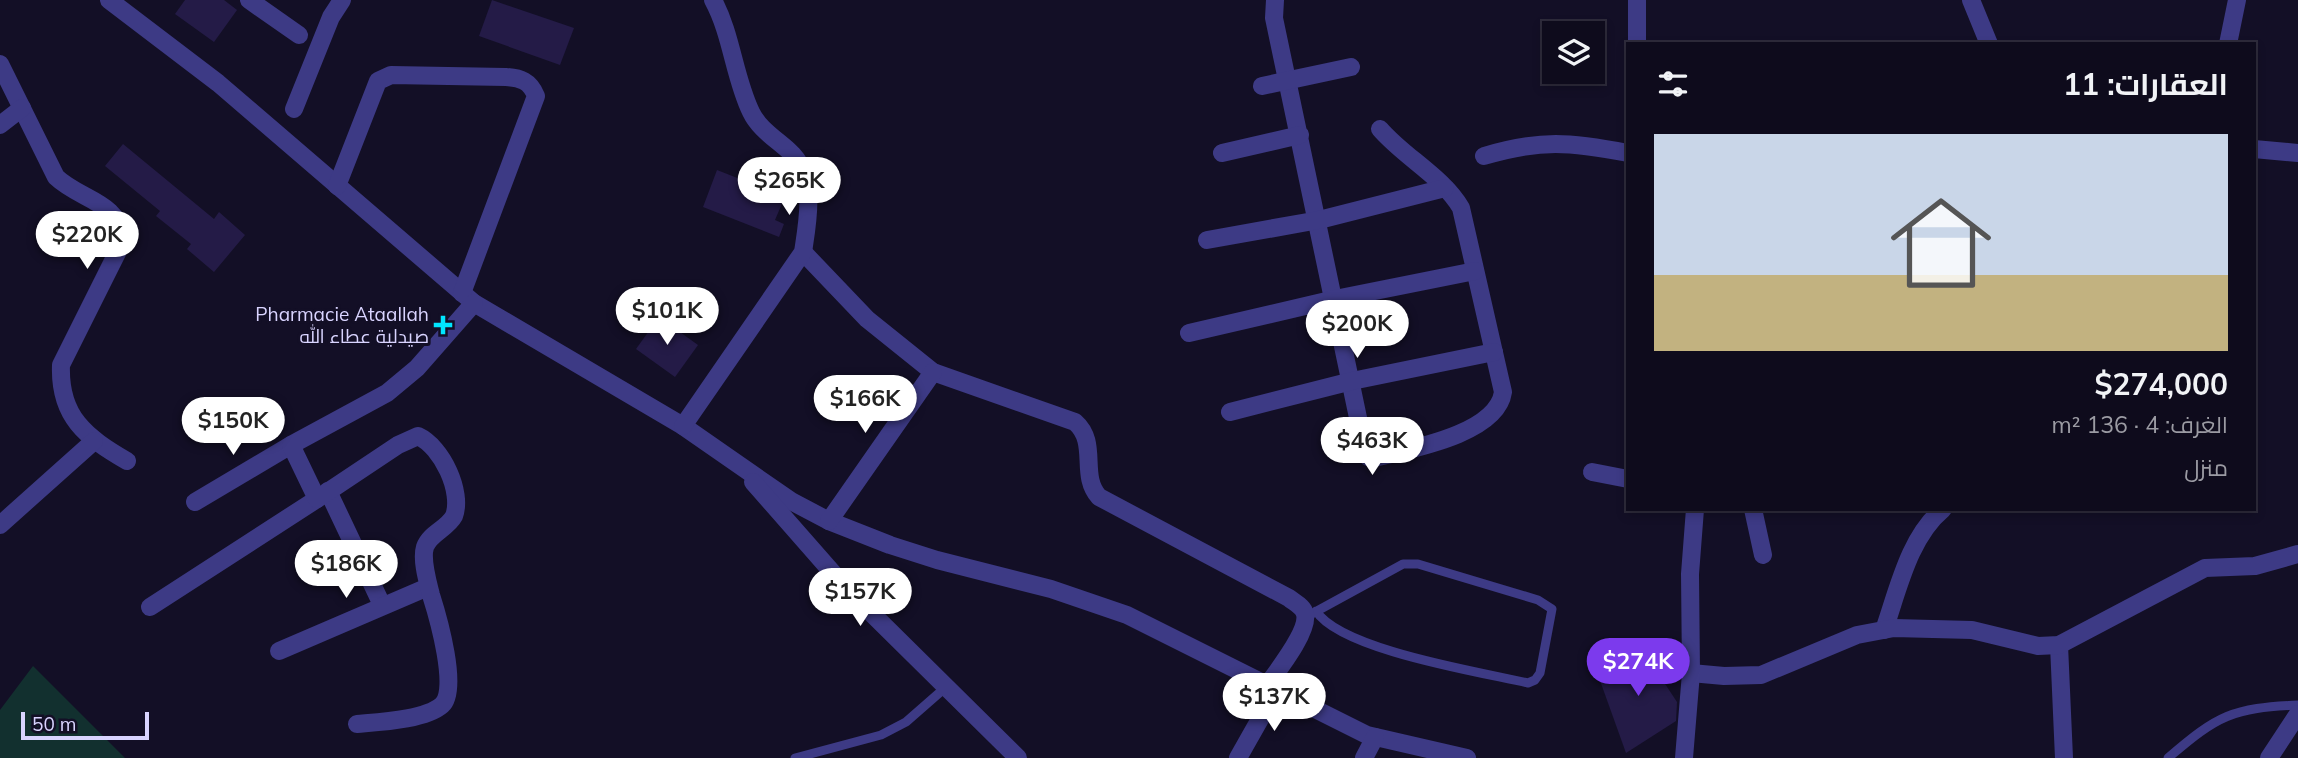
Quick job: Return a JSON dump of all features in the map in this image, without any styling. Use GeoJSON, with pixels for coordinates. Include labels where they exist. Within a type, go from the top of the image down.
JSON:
{"type":"FeatureCollection","features":[{"type":"Feature","properties":{"kind":"street"},"geometry":{"type":"LineString","coordinates":[[294,109],[331,17],[342,0]]}},
{"type":"Feature","properties":{"kind":"street"},"geometry":{"type":"LineString","coordinates":[[683,426],[803,253],[808,219],[806,176],[791,152],[755,119],[713,0]]}},
{"type":"Feature","properties":{"kind":"street"},"geometry":{"type":"LineString","coordinates":[[1276,0],[1274,18],[1319,220],[1365,451],[1368,457],[1374,458],[1476,427],[1492,417],[1502,404],[1503,391],[1461,208],[1445,188],[1398,150],[1380,129]]}},
{"type":"Feature","properties":{"kind":"street"},"geometry":{"type":"LineString","coordinates":[[1637,0],[1637,42]]}},
{"type":"Feature","properties":{"kind":"street"},"geometry":{"type":"LineString","coordinates":[[1971,0],[1988,42]]}},
{"type":"Feature","properties":{"kind":"street"},"geometry":{"type":"LineString","coordinates":[[2228,42],[2237,0]]}},
{"type":"Feature","properties":{"kind":"street"},"geometry":{"type":"LineString","coordinates":[[111,1],[218,83],[468,298],[683,426],[791,501],[829,521],[937,560],[1090,601],[1185,642],[1329,718],[1428,755],[1466,758]]}},
{"type":"Feature","properties":{"kind":"street"},"geometry":{"type":"LineString","coordinates":[[250,1],[299,35]]}},
{"type":"Feature","properties":{"kind":"street"},"geometry":{"type":"LineString","coordinates":[[0,64],[56,177],[65,186],[114,213],[121,225],[124,239],[61,365],[60,384],[72,416],[94,441],[127,461]]}},
{"type":"Feature","properties":{"kind":"street"},"geometry":{"type":"LineString","coordinates":[[1262,86],[1287,78],[1351,66]]}},
{"type":"Feature","properties":{"kind":"street"},"geometry":{"type":"LineString","coordinates":[[195,502],[291,445],[387,393],[417,368],[468,298],[536,96],[532,85],[523,79],[506,76],[391,75],[378,81],[337,186]]}},
{"type":"Feature","properties":{"kind":"street"},"geometry":{"type":"LineString","coordinates":[[0,125],[22,108]]}},
{"type":"Feature","properties":{"kind":"street"},"geometry":{"type":"LineString","coordinates":[[1222,153],[1300,135]]}},
{"type":"Feature","properties":{"kind":"street"},"geometry":{"type":"LineString","coordinates":[[1484,156],[1508,149],[1560,142],[1626,153]]}},
{"type":"Feature","properties":{"kind":"street"},"geometry":{"type":"LineString","coordinates":[[2256,149],[2298,153]]}},
{"type":"Feature","properties":{"kind":"street"},"geometry":{"type":"LineString","coordinates":[[1208,240],[1319,220],[1445,188]]}},
{"type":"Feature","properties":{"kind":"street"},"geometry":{"type":"LineString","coordinates":[[803,253],[867,319],[933,372],[1075,422],[1087,439],[1090,483],[1099,497],[1289,598],[1311,614],[1238,758]]}},
{"type":"Feature","properties":{"kind":"street"},"geometry":{"type":"LineString","coordinates":[[1189,333],[1335,299],[1475,271]]}},
{"type":"Feature","properties":{"kind":"street"},"geometry":{"type":"LineString","coordinates":[[1230,412],[1352,381],[1494,352]]}},
{"type":"Feature","properties":{"kind":"street"},"geometry":{"type":"LineString","coordinates":[[829,521],[933,372]]}},
{"type":"Feature","properties":{"kind":"street"},"geometry":{"type":"LineString","coordinates":[[150,607],[410,438],[425,439],[444,463],[457,508],[450,524],[430,538],[426,546],[429,587],[447,663],[450,688],[441,706],[412,717],[358,724]]}},
{"type":"Feature","properties":{"kind":"street"},"geometry":{"type":"LineString","coordinates":[[0,525],[94,441]]}},
{"type":"Feature","properties":{"kind":"street"},"geometry":{"type":"LineString","coordinates":[[291,445],[323,495],[382,605]]}},
{"type":"Feature","properties":{"kind":"street"},"geometry":{"type":"LineString","coordinates":[[738,464],[846,588],[1018,758]]}},
{"type":"Feature","properties":{"kind":"street"},"geometry":{"type":"LineString","coordinates":[[1592,472],[1626,479]]}},
{"type":"Feature","properties":{"kind":"street"},"geometry":{"type":"LineString","coordinates":[[1684,758],[1691,673],[1690,574],[1695,511]]}},
{"type":"Feature","properties":{"kind":"street"},"geometry":{"type":"LineString","coordinates":[[1753,511],[1763,555]]}},
{"type":"Feature","properties":{"kind":"street"},"geometry":{"type":"LineString","coordinates":[[1884,630],[1915,545],[1931,518],[1940,511]]}},
{"type":"Feature","properties":{"kind":"street"},"geometry":{"type":"LineString","coordinates":[[1691,673],[1762,675],[1857,635],[1921,627],[1972,630],[2038,646],[2059,645],[2205,568],[2256,566],[2298,554]]}},
{"type":"Feature","properties":{"kind":"street"},"geometry":{"type":"LineString","coordinates":[[279,651],[429,587]]}},
{"type":"Feature","properties":{"kind":"street"},"geometry":{"type":"LineString","coordinates":[[2059,645],[2064,758]]}},
{"type":"Feature","properties":{"kind":"street"},"geometry":{"type":"LineString","coordinates":[[2269,758],[2298,714]]}},
{"type":"Feature","properties":{"kind":"street"},"geometry":{"type":"LineString","coordinates":[[1364,758],[1375,737]]}},
{"type":"Feature","properties":{"kind":"lane"},"geometry":{"type":"LineString","coordinates":[[1403,564],[1418,565],[1538,600],[1552,609],[1540,673],[1535,680],[1528,682],[1389,651],[1324,624],[1311,614],[1403,564]]}},
{"type":"Feature","properties":{"kind":"lane"},"geometry":{"type":"LineString","coordinates":[[795,758],[881,735],[906,722],[946,687]]}},
{"type":"Feature","properties":{"kind":"lane"},"geometry":{"type":"LineString","coordinates":[[2168,758],[2196,734],[2236,712],[2252,707],[2298,705]]}},
{"type":"Feature","properties":{"kind":"green space"},"geometry":{"type":"Polygon","coordinates":[[[33,666],[125,758],[0,758],[0,710],[33,666]]]}},
{"type":"Feature","properties":{"kind":"building"},"geometry":{"type":"Polygon","coordinates":[[[185,0],[224,0],[237,10],[214,42],[175,14],[185,0]]]}},
{"type":"Feature","properties":{"kind":"building"},"geometry":{"type":"Polygon","coordinates":[[[492,0],[574,28],[560,65],[479,36],[492,0]]]}},
{"type":"Feature","properties":{"kind":"building"},"geometry":{"type":"Polygon","coordinates":[[[123,144],[214,219],[219,212],[245,235],[214,272],[187,249],[191,244],[156,216],[160,211],[105,166],[123,144]]]}},
{"type":"Feature","properties":{"kind":"building"},"geometry":{"type":"Polygon","coordinates":[[[717,170],[784,199],[775,220],[784,224],[779,237],[703,207],[717,170]]]}},
{"type":"Feature","properties":{"kind":"building"},"geometry":{"type":"Polygon","coordinates":[[[659,317],[698,345],[675,377],[636,349],[659,317]]]}},
{"type":"Feature","properties":{"kind":"building"},"geometry":{"type":"Polygon","coordinates":[[[1638,643],[1677,702],[1676,721],[1626,753],[1598,675],[1638,643]]]}},
{"type":"Feature","properties":{"kind":"place","name":"Pharmacie Ataallah صيدلية عطاء الله"},"geometry":{"type":"Point","coordinates":[443,325]}}]}
